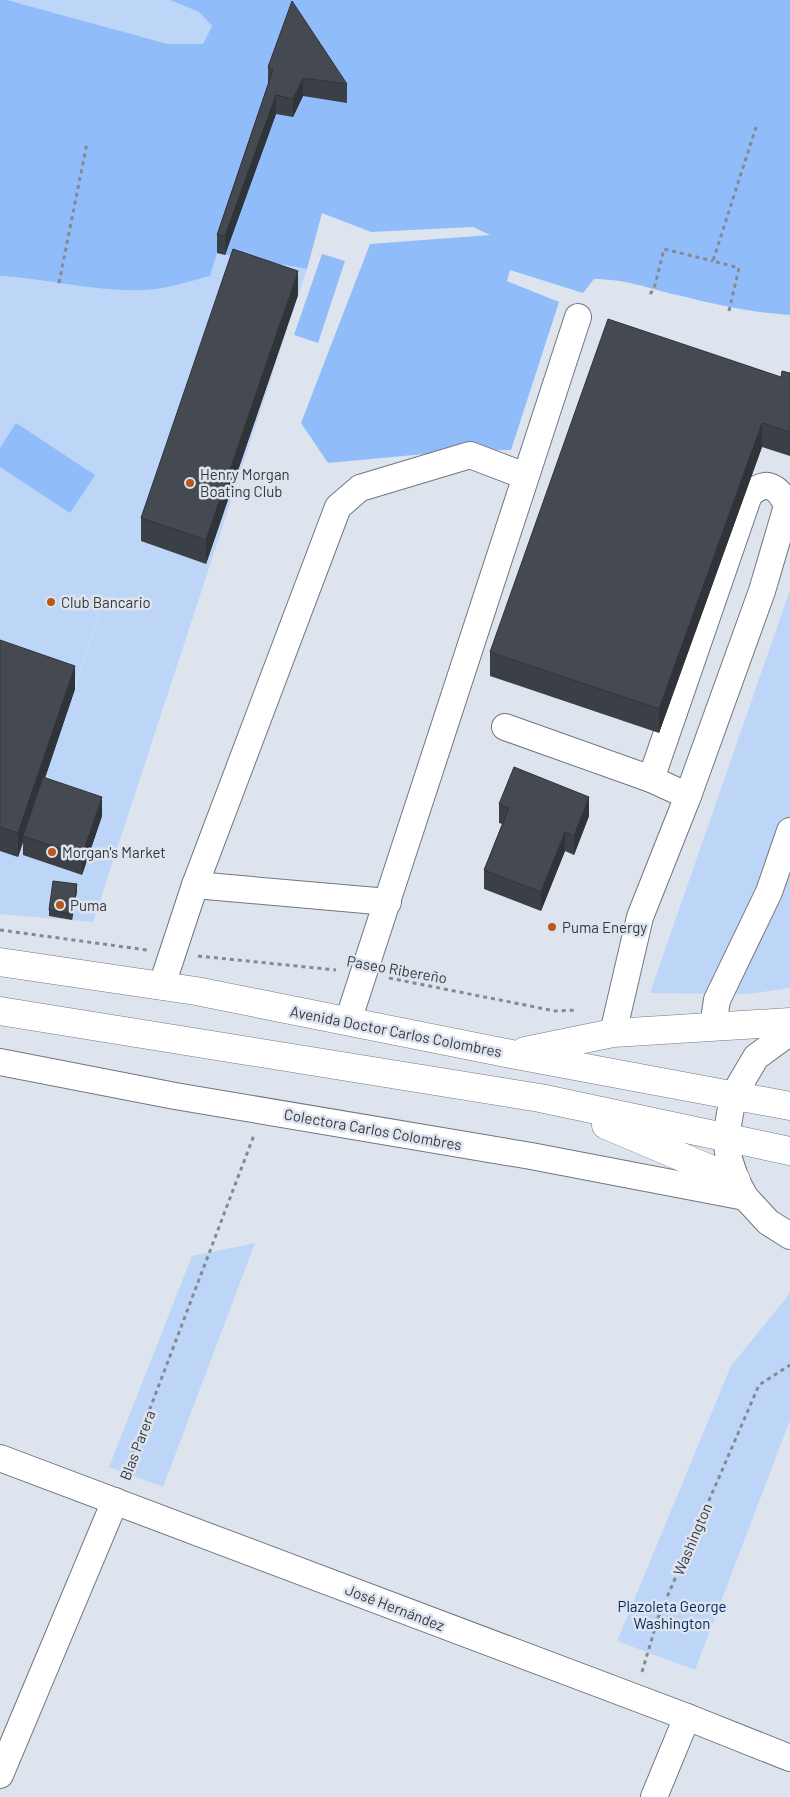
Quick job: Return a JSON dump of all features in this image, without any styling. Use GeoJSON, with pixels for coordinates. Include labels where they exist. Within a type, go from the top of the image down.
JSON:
{"type":"FeatureCollection","features":[{"type":"Feature","properties":{"kind":"main road","name":"Avenida Doctor Carlos Colombres"},"geometry":{"type":"LineString","coordinates":[[0,962],[162,985],[511,1054],[790,1106]]}},
{"type":"Feature","properties":{"kind":"main road"},"geometry":{"type":"LineString","coordinates":[[0,1012],[540,1098],[790,1151]]}},
{"type":"Feature","properties":{"kind":"main road"},"geometry":{"type":"LineString","coordinates":[[511,1054],[616,1021],[713,1026],[790,1022]]}},
{"type":"Feature","properties":{"kind":"main road"},"geometry":{"type":"LineString","coordinates":[[540,1098],[740,1188]]}},
{"type":"Feature","properties":{"kind":"street"},"geometry":{"type":"LineString","coordinates":[[348,1021],[578,317]]}},
{"type":"Feature","properties":{"kind":"street"},"geometry":{"type":"LineString","coordinates":[[162,985],[195,886],[338,506],[360,488],[470,455],[525,476]]}},
{"type":"Feature","properties":{"kind":"street"},"geometry":{"type":"LineString","coordinates":[[616,1021],[640,918],[688,796],[762,591],[787,506],[782,494],[774,488],[766,485],[757,487],[750,494],[650,779]]}},
{"type":"Feature","properties":{"kind":"street"},"geometry":{"type":"LineString","coordinates":[[505,726],[650,779],[688,796]]}},
{"type":"Feature","properties":{"kind":"street"},"geometry":{"type":"LineString","coordinates":[[713,1026],[718,1000],[769,892],[790,831]]}},
{"type":"Feature","properties":{"kind":"street"},"geometry":{"type":"LineString","coordinates":[[195,886],[388,902]]}},
{"type":"Feature","properties":{"kind":"street"},"geometry":{"type":"LineString","coordinates":[[790,1032],[756,1057],[732,1096],[726,1137],[729,1159],[740,1188],[768,1222],[790,1236]]}},
{"type":"Feature","properties":{"kind":"street","name":"Colectora Carlos Colombres"},"geometry":{"type":"LineString","coordinates":[[0,1062],[175,1096],[531,1156],[740,1188]]}},
{"type":"Feature","properties":{"kind":"street","name":"José Hernández"},"geometry":{"type":"LineString","coordinates":[[0,1458],[687,1717],[790,1758]]}},
{"type":"Feature","properties":{"kind":"street"},"geometry":{"type":"LineString","coordinates":[[0,1775],[115,1501]]}},
{"type":"Feature","properties":{"kind":"street"},"geometry":{"type":"LineString","coordinates":[[654,1797],[687,1717]]}},
{"type":"Feature","properties":{"kind":"path"},"geometry":{"type":"LineString","coordinates":[[713,261],[756,127]]}},
{"type":"Feature","properties":{"kind":"path"},"geometry":{"type":"LineString","coordinates":[[60,283],[87,143]]}},
{"type":"Feature","properties":{"kind":"path"},"geometry":{"type":"LineString","coordinates":[[650,294],[654,290],[664,248],[739,268],[729,311]]}},
{"type":"Feature","properties":{"kind":"path","name":"Paseo Ribereño"},"geometry":{"type":"LineString","coordinates":[[0,930],[173,953],[364,973],[555,1011],[616,1021]]}},
{"type":"Feature","properties":{"kind":"path","name":"Blas Parera"},"geometry":{"type":"LineString","coordinates":[[115,1501],[264,1110]]}},
{"type":"Feature","properties":{"kind":"path","name":"Washington"},"geometry":{"type":"LineString","coordinates":[[634,1697],[658,1618],[759,1385],[790,1365]]}},
{"type":"Feature","properties":{"kind":"green space"},"geometry":{"type":"Polygon","coordinates":[[[7,0],[170,0],[199,12],[212,26],[203,44],[168,44],[7,0]]]}},
{"type":"Feature","properties":{"kind":"green space"},"geometry":{"type":"Polygon","coordinates":[[[217,253],[307,269],[93,922],[0,914],[0,276],[107,288],[163,288],[182,283],[217,253]],[[117,560],[62,725],[63,725],[117,560]]]}},
{"type":"Feature","properties":{"kind":"green space"},"geometry":{"type":"Polygon","coordinates":[[[790,590],[790,988],[747,994],[650,993],[790,590]]]}},
{"type":"Feature","properties":{"kind":"green space"},"geometry":{"type":"Polygon","coordinates":[[[255,1243],[163,1487],[109,1467],[192,1256],[255,1243]]]}},
{"type":"Feature","properties":{"kind":"green space","name":"Plazoleta George Washington"},"geometry":{"type":"Polygon","coordinates":[[[790,1293],[790,1420],[695,1670],[617,1641],[731,1366],[790,1293]]]}},
{"type":"Feature","properties":{"kind":"water"},"geometry":{"type":"Polygon","coordinates":[[[0,0],[7,0],[168,44],[203,44],[212,26],[199,12],[170,0],[790,0],[790,315],[733,308],[636,284],[605,279],[594,279],[583,293],[510,270],[507,281],[559,302],[511,450],[457,451],[328,463],[301,423],[370,244],[490,235],[473,227],[371,232],[322,213],[307,269],[217,253],[210,276],[146,290],[109,289],[0,276],[0,0]]]}},
{"type":"Feature","properties":{"kind":"water"},"geometry":{"type":"Polygon","coordinates":[[[322,254],[345,261],[318,343],[294,335],[322,254]]]}},
{"type":"Feature","properties":{"kind":"water"},"geometry":{"type":"Polygon","coordinates":[[[16,423],[95,475],[70,513],[0,467],[0,448],[16,423]]]}},
{"type":"Feature","properties":{"kind":"building"},"geometry":{"type":"Polygon","coordinates":[[[292,1],[347,84],[303,78],[293,99],[276,95],[225,236],[217,235],[273,70],[268,67],[292,1]]]}},
{"type":"Feature","properties":{"kind":"building"},"geometry":{"type":"Polygon","coordinates":[[[233,249],[298,271],[206,540],[141,518],[233,249]]]}},
{"type":"Feature","properties":{"kind":"building"},"geometry":{"type":"Polygon","coordinates":[[[608,319],[781,377],[782,371],[790,373],[790,432],[762,423],[659,709],[490,652],[608,319]]]}},
{"type":"Feature","properties":{"kind":"building"},"geometry":{"type":"Polygon","coordinates":[[[0,640],[75,666],[18,833],[0,827],[0,640]]]}},
{"type":"Feature","properties":{"kind":"building"},"geometry":{"type":"Polygon","coordinates":[[[514,767],[589,797],[574,836],[565,832],[541,892],[484,870],[509,808],[499,804],[514,767]]]}},
{"type":"Feature","properties":{"kind":"building"},"geometry":{"type":"Polygon","coordinates":[[[43,777],[102,797],[82,856],[23,836],[43,777]]]}},
{"type":"Feature","properties":{"kind":"building"},"geometry":{"type":"Polygon","coordinates":[[[53,881],[77,884],[72,914],[49,910],[53,881]]]}},
{"type":"Feature","properties":{"kind":"place","name":"Henry Morgan Boating Club"},"geometry":{"type":"Point","coordinates":[190,483]}},
{"type":"Feature","properties":{"kind":"place","name":"Club Bancario"},"geometry":{"type":"Point","coordinates":[51,602]}},
{"type":"Feature","properties":{"kind":"place","name":"Morgan's Market"},"geometry":{"type":"Point","coordinates":[52,852]}},
{"type":"Feature","properties":{"kind":"place","name":"Puma"},"geometry":{"type":"Point","coordinates":[60,905]}},
{"type":"Feature","properties":{"kind":"place","name":"Puma Energy"},"geometry":{"type":"Point","coordinates":[552,927]}}]}
